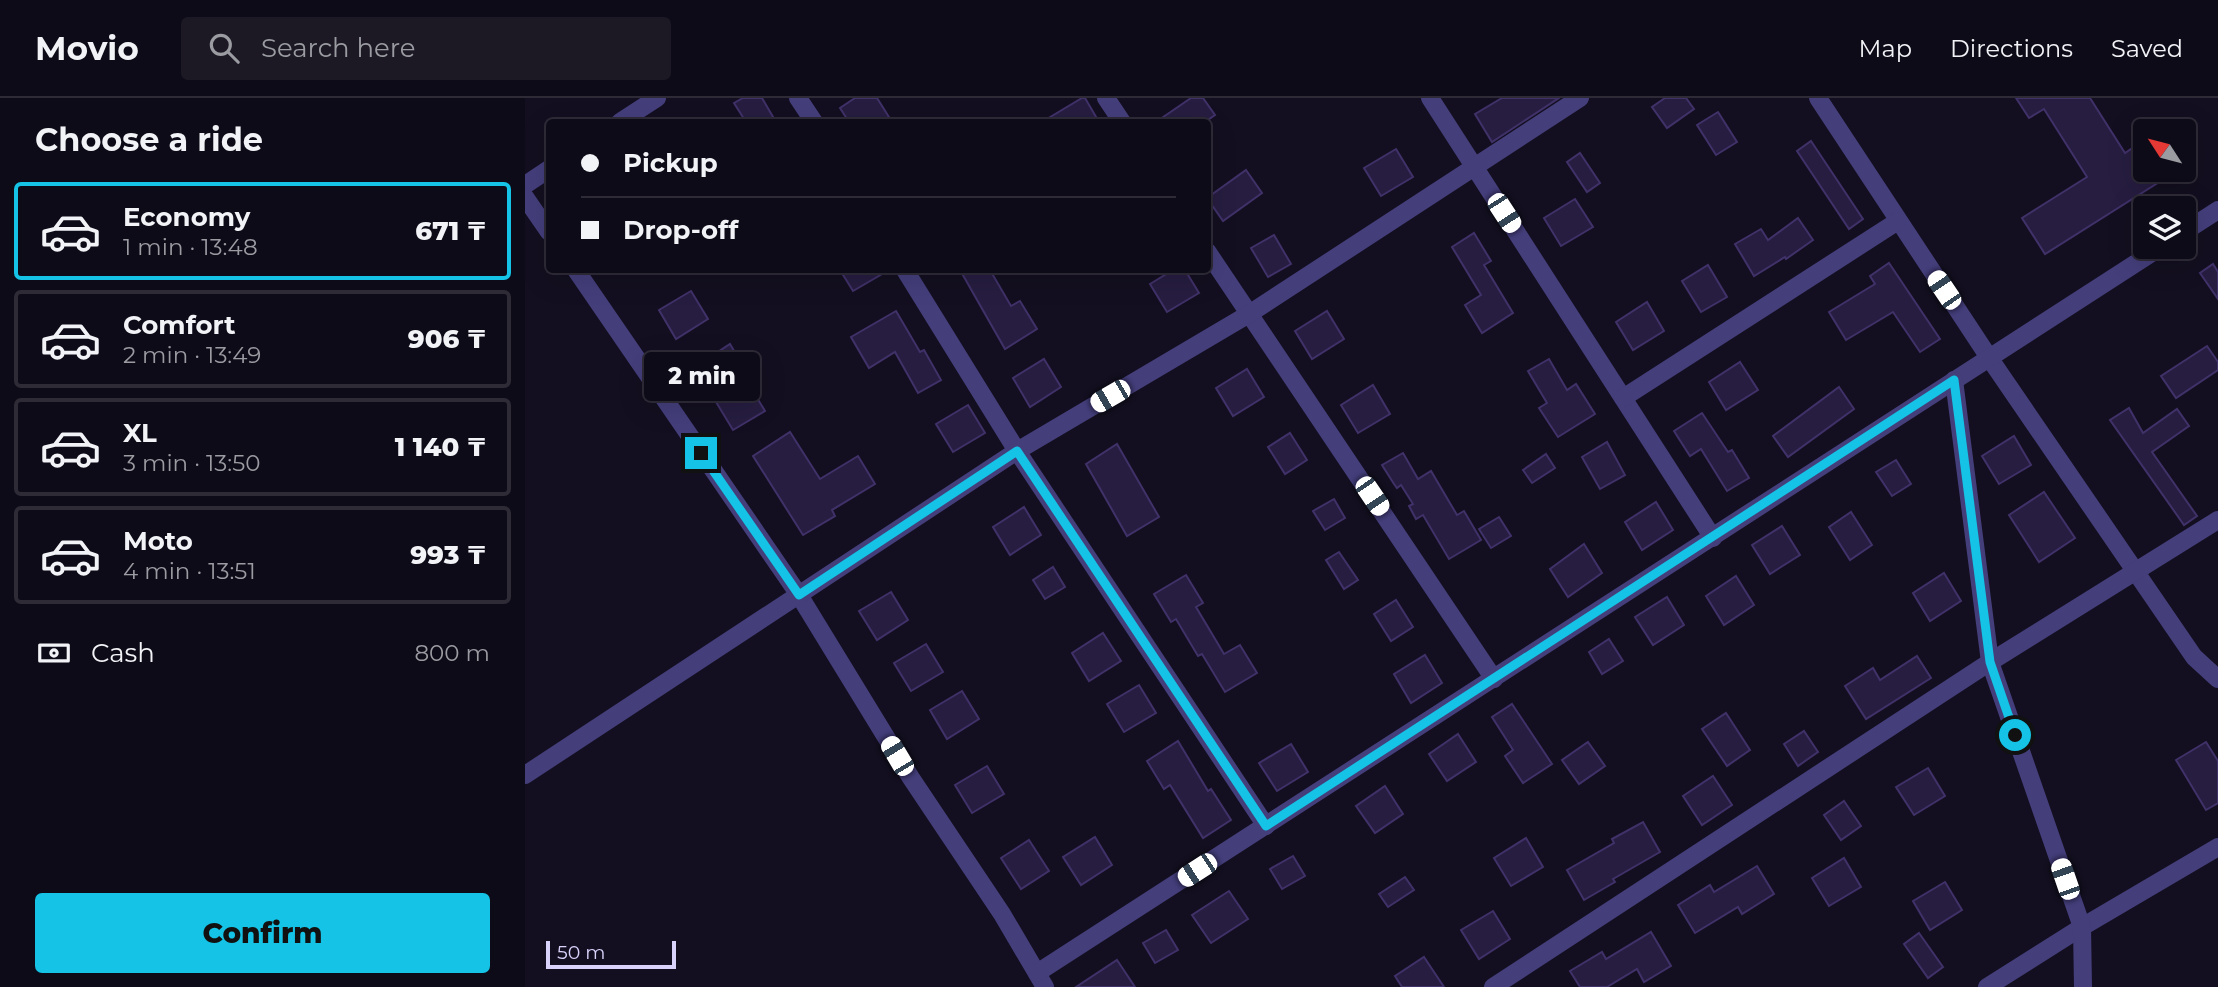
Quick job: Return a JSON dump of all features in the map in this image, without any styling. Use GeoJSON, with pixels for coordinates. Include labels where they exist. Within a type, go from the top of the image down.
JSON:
{"type":"FeatureCollection","features":[{"type":"Feature","properties":{"kind":"street"},"geometry":{"type":"LineString","coordinates":[[625,119],[657,98]]}},
{"type":"Feature","properties":{"kind":"street"},"geometry":{"type":"LineString","coordinates":[[798,98],[812,119]]}},
{"type":"Feature","properties":{"kind":"street"},"geometry":{"type":"LineString","coordinates":[[1106,98],[1120,119]]}},
{"type":"Feature","properties":{"kind":"street"},"geometry":{"type":"LineString","coordinates":[[1430,98],[1713,538]]}},
{"type":"Feature","properties":{"kind":"street"},"geometry":{"type":"LineString","coordinates":[[525,775],[598,724],[1017,451],[1249,314],[1580,98]]}},
{"type":"Feature","properties":{"kind":"street"},"geometry":{"type":"LineString","coordinates":[[1818,98],[1990,359],[2194,657],[2218,679]]}},
{"type":"Feature","properties":{"kind":"street"},"geometry":{"type":"LineString","coordinates":[[525,185],[546,171]]}},
{"type":"Feature","properties":{"kind":"street"},"geometry":{"type":"LineString","coordinates":[[525,197],[546,228]]}},
{"type":"Feature","properties":{"kind":"street"},"geometry":{"type":"LineString","coordinates":[[2196,224],[2218,210]]}},
{"type":"Feature","properties":{"kind":"street"},"geometry":{"type":"LineString","coordinates":[[1623,398],[1898,221]]}},
{"type":"Feature","properties":{"kind":"street"},"geometry":{"type":"LineString","coordinates":[[1211,257],[1494,679]]}},
{"type":"Feature","properties":{"kind":"street"},"geometry":{"type":"LineString","coordinates":[[578,273],[799,595],[911,778],[1002,914],[1041,980],[1266,826],[2143,259]]}},
{"type":"Feature","properties":{"kind":"street"},"geometry":{"type":"LineString","coordinates":[[907,273],[1017,451],[1266,826]]}},
{"type":"Feature","properties":{"kind":"street"},"geometry":{"type":"LineString","coordinates":[[1954,380],[1990,662],[2082,927],[2084,987]]}},
{"type":"Feature","properties":{"kind":"street"},"geometry":{"type":"LineString","coordinates":[[1493,987],[1990,662],[2218,520]]}},
{"type":"Feature","properties":{"kind":"street"},"geometry":{"type":"LineString","coordinates":[[1987,987],[2082,927],[2218,848]]}},
{"type":"Feature","properties":{"kind":"building"},"geometry":{"type":"Polygon","coordinates":[[[743,98],[762,98],[774,119],[744,119],[734,103],[743,98]]]}},
{"type":"Feature","properties":{"kind":"building"},"geometry":{"type":"Polygon","coordinates":[[[855,98],[877,98],[889,117],[847,119],[840,108],[855,98]]]}},
{"type":"Feature","properties":{"kind":"building"},"geometry":{"type":"Polygon","coordinates":[[[1085,98],[1097,119],[1047,119],[1085,98]]]}},
{"type":"Feature","properties":{"kind":"building"},"geometry":{"type":"Polygon","coordinates":[[[1191,98],[1203,98],[1215,115],[1209,119],[1160,119],[1191,98]]]}},
{"type":"Feature","properties":{"kind":"building"},"geometry":{"type":"Polygon","coordinates":[[[1502,98],[1559,98],[1492,142],[1475,114],[1502,98]]]}},
{"type":"Feature","properties":{"kind":"building"},"geometry":{"type":"Polygon","coordinates":[[[1665,98],[1686,98],[1694,109],[1667,128],[1652,107],[1665,98]]]}},
{"type":"Feature","properties":{"kind":"building"},"geometry":{"type":"Polygon","coordinates":[[[2016,98],[2090,98],[2125,153],[2133,148],[2133,182],[2159,182],[2133,196],[2133,199],[2045,254],[2022,218],[2087,177],[2044,109],[2029,118],[2016,98]]]}},
{"type":"Feature","properties":{"kind":"building"},"geometry":{"type":"Polygon","coordinates":[[[1718,112],[1737,142],[1716,155],[1697,125],[1718,112]]]}},
{"type":"Feature","properties":{"kind":"building"},"geometry":{"type":"Polygon","coordinates":[[[1811,141],[1863,219],[1849,229],[1797,151],[1811,141]]]}},
{"type":"Feature","properties":{"kind":"building"},"geometry":{"type":"Polygon","coordinates":[[[1396,149],[1413,177],[1381,196],[1364,168],[1396,149]]]}},
{"type":"Feature","properties":{"kind":"building"},"geometry":{"type":"Polygon","coordinates":[[[1580,153],[1600,183],[1587,192],[1567,162],[1580,153]]]}},
{"type":"Feature","properties":{"kind":"building"},"geometry":{"type":"Polygon","coordinates":[[[1246,170],[1262,193],[1223,221],[1211,204],[1211,195],[1246,170]]]}},
{"type":"Feature","properties":{"kind":"building"},"geometry":{"type":"Polygon","coordinates":[[[1575,199],[1593,227],[1561,246],[1544,218],[1575,199]]]}},
{"type":"Feature","properties":{"kind":"building"},"geometry":{"type":"Polygon","coordinates":[[[1798,218],[1813,240],[1786,259],[1785,257],[1754,276],[1735,244],[1761,229],[1768,240],[1798,218]]]}},
{"type":"Feature","properties":{"kind":"building"},"geometry":{"type":"Polygon","coordinates":[[[1474,233],[1491,261],[1484,265],[1513,313],[1482,333],[1465,305],[1481,295],[1452,247],[1474,233]]]}},
{"type":"Feature","properties":{"kind":"building"},"geometry":{"type":"Polygon","coordinates":[[[1274,235],[1291,264],[1268,277],[1251,248],[1274,235]]]}},
{"type":"Feature","properties":{"kind":"building"},"geometry":{"type":"Polygon","coordinates":[[[1889,263],[1940,339],[1920,352],[1893,312],[1846,340],[1829,312],[1875,284],[1870,276],[1889,263]]]}},
{"type":"Feature","properties":{"kind":"building"},"geometry":{"type":"Polygon","coordinates":[[[2213,264],[2218,272],[2218,299],[2200,273],[2213,264]]]}},
{"type":"Feature","properties":{"kind":"building"},"geometry":{"type":"Polygon","coordinates":[[[1708,265],[1727,297],[1701,312],[1682,281],[1708,265]]]}},
{"type":"Feature","properties":{"kind":"building"},"geometry":{"type":"Polygon","coordinates":[[[842,273],[884,273],[853,291],[842,273]]]}},
{"type":"Feature","properties":{"kind":"building"},"geometry":{"type":"Polygon","coordinates":[[[962,273],[992,273],[1011,306],[1020,301],[1037,329],[1005,349],[962,273]]]}},
{"type":"Feature","properties":{"kind":"building"},"geometry":{"type":"Polygon","coordinates":[[[1168,273],[1187,273],[1199,293],[1167,312],[1150,284],[1168,273]]]}},
{"type":"Feature","properties":{"kind":"building"},"geometry":{"type":"Polygon","coordinates":[[[691,291],[708,319],[676,339],[659,310],[691,291]]]}},
{"type":"Feature","properties":{"kind":"building"},"geometry":{"type":"Polygon","coordinates":[[[1647,302],[1664,331],[1633,350],[1616,322],[1647,302]]]}},
{"type":"Feature","properties":{"kind":"building"},"geometry":{"type":"Polygon","coordinates":[[[896,311],[920,352],[924,350],[941,380],[918,393],[895,352],[869,368],[851,337],[896,311]]]}},
{"type":"Feature","properties":{"kind":"building"},"geometry":{"type":"Polygon","coordinates":[[[1327,311],[1344,339],[1312,359],[1295,331],[1327,311]]]}},
{"type":"Feature","properties":{"kind":"building"},"geometry":{"type":"Polygon","coordinates":[[[730,344],[746,371],[742,373],[765,411],[733,430],[716,402],[720,400],[698,365],[730,344]]]}},
{"type":"Feature","properties":{"kind":"building"},"geometry":{"type":"Polygon","coordinates":[[[2207,346],[2218,362],[2218,370],[2176,398],[2161,376],[2207,346]]]}},
{"type":"Feature","properties":{"kind":"building"},"geometry":{"type":"Polygon","coordinates":[[[1044,359],[1061,387],[1030,407],[1013,378],[1044,359]]]}},
{"type":"Feature","properties":{"kind":"building"},"geometry":{"type":"Polygon","coordinates":[[[1549,359],[1567,390],[1576,384],[1595,414],[1558,437],[1539,408],[1547,403],[1528,371],[1549,359]]]}},
{"type":"Feature","properties":{"kind":"building"},"geometry":{"type":"Polygon","coordinates":[[[1740,362],[1758,390],[1726,410],[1709,382],[1740,362]]]}},
{"type":"Feature","properties":{"kind":"building"},"geometry":{"type":"Polygon","coordinates":[[[1247,369],[1264,397],[1233,416],[1216,388],[1247,369]]]}},
{"type":"Feature","properties":{"kind":"building"},"geometry":{"type":"Polygon","coordinates":[[[1373,385],[1390,414],[1358,433],[1341,405],[1373,385]]]}},
{"type":"Feature","properties":{"kind":"building"},"geometry":{"type":"Polygon","coordinates":[[[1839,387],[1854,409],[1788,457],[1773,436],[1839,387]]]}},
{"type":"Feature","properties":{"kind":"building"},"geometry":{"type":"Polygon","coordinates":[[[968,405],[985,433],[953,452],[936,424],[968,405]]]}},
{"type":"Feature","properties":{"kind":"building"},"geometry":{"type":"Polygon","coordinates":[[[2129,408],[2143,433],[2177,409],[2189,426],[2152,452],[2197,516],[2184,525],[2110,420],[2129,408]]]}},
{"type":"Feature","properties":{"kind":"building"},"geometry":{"type":"Polygon","coordinates":[[[1702,413],[1728,452],[1732,450],[1749,478],[1727,491],[1701,449],[1690,456],[1674,431],[1702,413]]]}},
{"type":"Feature","properties":{"kind":"building"},"geometry":{"type":"Polygon","coordinates":[[[790,432],[820,479],[858,456],[875,484],[832,510],[835,516],[803,535],[753,456],[790,432]]]}},
{"type":"Feature","properties":{"kind":"building"},"geometry":{"type":"Polygon","coordinates":[[[1290,433],[1307,460],[1285,474],[1268,447],[1290,433]]]}},
{"type":"Feature","properties":{"kind":"building"},"geometry":{"type":"Polygon","coordinates":[[[2014,436],[2031,465],[1999,484],[1982,456],[2014,436]]]}},
{"type":"Feature","properties":{"kind":"building"},"geometry":{"type":"Polygon","coordinates":[[[1607,442],[1625,475],[1600,489],[1582,457],[1607,442]]]}},
{"type":"Feature","properties":{"kind":"building"},"geometry":{"type":"Polygon","coordinates":[[[1117,444],[1159,517],[1127,536],[1086,464],[1117,444]]]}},
{"type":"Feature","properties":{"kind":"building"},"geometry":{"type":"Polygon","coordinates":[[[1403,453],[1418,479],[1431,471],[1457,515],[1464,511],[1481,540],[1449,559],[1423,515],[1416,519],[1409,506],[1413,504],[1401,485],[1397,488],[1382,465],[1403,453]]]}},
{"type":"Feature","properties":{"kind":"building"},"geometry":{"type":"Polygon","coordinates":[[[1546,454],[1555,468],[1532,483],[1523,470],[1546,454]]]}},
{"type":"Feature","properties":{"kind":"building"},"geometry":{"type":"Polygon","coordinates":[[[1896,460],[1911,484],[1892,496],[1876,472],[1896,460]]]}},
{"type":"Feature","properties":{"kind":"building"},"geometry":{"type":"Polygon","coordinates":[[[2044,492],[2075,538],[2039,562],[2009,515],[2044,492]]]}},
{"type":"Feature","properties":{"kind":"building"},"geometry":{"type":"Polygon","coordinates":[[[1334,499],[1345,518],[1325,530],[1313,511],[1334,499]]]}},
{"type":"Feature","properties":{"kind":"building"},"geometry":{"type":"Polygon","coordinates":[[[1656,502],[1673,530],[1642,550],[1625,522],[1656,502]]]}},
{"type":"Feature","properties":{"kind":"building"},"geometry":{"type":"Polygon","coordinates":[[[1024,507],[1041,535],[1010,555],[993,527],[1024,507]]]}},
{"type":"Feature","properties":{"kind":"building"},"geometry":{"type":"Polygon","coordinates":[[[1851,512],[1872,545],[1850,560],[1829,527],[1851,512]]]}},
{"type":"Feature","properties":{"kind":"building"},"geometry":{"type":"Polygon","coordinates":[[[1499,517],[1511,536],[1491,548],[1479,529],[1499,517]]]}},
{"type":"Feature","properties":{"kind":"building"},"geometry":{"type":"Polygon","coordinates":[[[1782,526],[1800,555],[1770,574],[1752,545],[1782,526]]]}},
{"type":"Feature","properties":{"kind":"building"},"geometry":{"type":"Polygon","coordinates":[[[1584,544],[1602,573],[1568,597],[1550,569],[1584,544]]]}},
{"type":"Feature","properties":{"kind":"building"},"geometry":{"type":"Polygon","coordinates":[[[1339,552],[1358,580],[1344,589],[1326,560],[1339,552]]]}},
{"type":"Feature","properties":{"kind":"building"},"geometry":{"type":"Polygon","coordinates":[[[1053,567],[1065,587],[1045,599],[1033,580],[1053,567]]]}},
{"type":"Feature","properties":{"kind":"building"},"geometry":{"type":"Polygon","coordinates":[[[1944,573],[1961,601],[1930,621],[1913,593],[1944,573]]]}},
{"type":"Feature","properties":{"kind":"building"},"geometry":{"type":"Polygon","coordinates":[[[1186,575],[1203,603],[1196,607],[1224,654],[1240,645],[1257,673],[1225,692],[1202,654],[1198,656],[1176,619],[1171,622],[1154,594],[1186,575]]]}},
{"type":"Feature","properties":{"kind":"building"},"geometry":{"type":"Polygon","coordinates":[[[1736,576],[1754,605],[1724,625],[1706,596],[1736,576]]]}},
{"type":"Feature","properties":{"kind":"building"},"geometry":{"type":"Polygon","coordinates":[[[891,592],[908,620],[877,640],[859,611],[891,592]]]}},
{"type":"Feature","properties":{"kind":"building"},"geometry":{"type":"Polygon","coordinates":[[[1667,597],[1684,625],[1653,645],[1635,617],[1667,597]]]}},
{"type":"Feature","properties":{"kind":"building"},"geometry":{"type":"Polygon","coordinates":[[[1396,600],[1413,627],[1391,641],[1374,614],[1396,600]]]}},
{"type":"Feature","properties":{"kind":"building"},"geometry":{"type":"Polygon","coordinates":[[[1103,633],[1121,661],[1089,681],[1072,653],[1103,633]]]}},
{"type":"Feature","properties":{"kind":"building"},"geometry":{"type":"Polygon","coordinates":[[[1609,639],[1623,661],[1602,674],[1589,652],[1609,639]]]}},
{"type":"Feature","properties":{"kind":"building"},"geometry":{"type":"Polygon","coordinates":[[[926,644],[943,672],[911,691],[894,663],[926,644]]]}},
{"type":"Feature","properties":{"kind":"building"},"geometry":{"type":"Polygon","coordinates":[[[1425,655],[1442,683],[1411,703],[1394,674],[1425,655]]]}},
{"type":"Feature","properties":{"kind":"building"},"geometry":{"type":"Polygon","coordinates":[[[1917,656],[1931,678],[1866,719],[1845,686],[1873,668],[1880,680],[1917,656]]]}},
{"type":"Feature","properties":{"kind":"building"},"geometry":{"type":"Polygon","coordinates":[[[1139,685],[1156,713],[1124,732],[1107,704],[1139,685]]]}},
{"type":"Feature","properties":{"kind":"building"},"geometry":{"type":"Polygon","coordinates":[[[962,691],[979,719],[947,739],[930,710],[962,691]]]}},
{"type":"Feature","properties":{"kind":"building"},"geometry":{"type":"Polygon","coordinates":[[[1512,704],[1552,764],[1523,783],[1505,756],[1513,750],[1492,717],[1512,704]]]}},
{"type":"Feature","properties":{"kind":"building"},"geometry":{"type":"Polygon","coordinates":[[[1726,713],[1750,750],[1727,766],[1702,729],[1726,713]]]}},
{"type":"Feature","properties":{"kind":"building"},"geometry":{"type":"Polygon","coordinates":[[[1804,731],[1818,752],[1798,766],[1784,744],[1804,731]]]}},
{"type":"Feature","properties":{"kind":"building"},"geometry":{"type":"Polygon","coordinates":[[[1458,734],[1476,762],[1447,781],[1429,754],[1458,734]]]}},
{"type":"Feature","properties":{"kind":"building"},"geometry":{"type":"Polygon","coordinates":[[[1178,741],[1208,791],[1211,789],[1231,820],[1203,838],[1170,785],[1164,789],[1147,761],[1178,741]]]}},
{"type":"Feature","properties":{"kind":"building"},"geometry":{"type":"Polygon","coordinates":[[[1588,742],[1605,766],[1579,784],[1562,760],[1588,742]]]}},
{"type":"Feature","properties":{"kind":"building"},"geometry":{"type":"Polygon","coordinates":[[[2206,742],[2218,761],[2218,803],[2206,810],[2176,760],[2206,742]]]}},
{"type":"Feature","properties":{"kind":"building"},"geometry":{"type":"Polygon","coordinates":[[[1291,744],[1308,772],[1277,791],[1259,763],[1291,744]]]}},
{"type":"Feature","properties":{"kind":"building"},"geometry":{"type":"Polygon","coordinates":[[[987,766],[1004,794],[972,813],[955,785],[987,766]]]}},
{"type":"Feature","properties":{"kind":"building"},"geometry":{"type":"Polygon","coordinates":[[[1928,768],[1945,796],[1914,815],[1896,787],[1928,768]]]}},
{"type":"Feature","properties":{"kind":"building"},"geometry":{"type":"Polygon","coordinates":[[[1713,776],[1732,805],[1702,825],[1683,796],[1713,776]]]}},
{"type":"Feature","properties":{"kind":"building"},"geometry":{"type":"Polygon","coordinates":[[[1385,786],[1403,814],[1375,833],[1356,806],[1385,786]]]}},
{"type":"Feature","properties":{"kind":"building"},"geometry":{"type":"Polygon","coordinates":[[[1844,801],[1861,826],[1841,840],[1824,815],[1844,801]]]}},
{"type":"Feature","properties":{"kind":"building"},"geometry":{"type":"Polygon","coordinates":[[[1643,822],[1660,852],[1613,879],[1615,882],[1584,900],[1567,870],[1614,843],[1612,839],[1643,822]]]}},
{"type":"Feature","properties":{"kind":"building"},"geometry":{"type":"Polygon","coordinates":[[[1095,837],[1112,865],[1081,885],[1063,857],[1095,837]]]}},
{"type":"Feature","properties":{"kind":"building"},"geometry":{"type":"Polygon","coordinates":[[[1526,838],[1543,867],[1511,886],[1494,858],[1526,838]]]}},
{"type":"Feature","properties":{"kind":"building"},"geometry":{"type":"Polygon","coordinates":[[[1029,840],[1049,871],[1021,889],[1001,858],[1029,840]]]}},
{"type":"Feature","properties":{"kind":"building"},"geometry":{"type":"Polygon","coordinates":[[[1293,856],[1305,876],[1282,889],[1270,869],[1293,856]]]}},
{"type":"Feature","properties":{"kind":"building"},"geometry":{"type":"Polygon","coordinates":[[[1844,858],[1861,887],[1829,906],[1812,878],[1844,858]]]}},
{"type":"Feature","properties":{"kind":"building"},"geometry":{"type":"Polygon","coordinates":[[[1757,866],[1774,894],[1742,914],[1738,907],[1695,933],[1678,905],[1710,885],[1714,892],[1757,866]]]}},
{"type":"Feature","properties":{"kind":"building"},"geometry":{"type":"Polygon","coordinates":[[[1405,877],[1414,890],[1388,907],[1379,894],[1405,877]]]}},
{"type":"Feature","properties":{"kind":"building"},"geometry":{"type":"Polygon","coordinates":[[[1945,882],[1962,910],[1930,930],[1913,901],[1945,882]]]}},
{"type":"Feature","properties":{"kind":"building"},"geometry":{"type":"Polygon","coordinates":[[[1229,891],[1248,919],[1211,943],[1192,915],[1229,891]]]}},
{"type":"Feature","properties":{"kind":"building"},"geometry":{"type":"Polygon","coordinates":[[[1493,911],[1510,939],[1479,959],[1461,930],[1493,911]]]}},
{"type":"Feature","properties":{"kind":"building"},"geometry":{"type":"Polygon","coordinates":[[[1166,930],[1178,950],[1155,963],[1143,943],[1166,930]]]}},
{"type":"Feature","properties":{"kind":"building"},"geometry":{"type":"Polygon","coordinates":[[[1651,932],[1671,966],[1644,982],[1637,969],[1607,987],[1580,987],[1570,971],[1602,952],[1606,959],[1651,932]]]}},
{"type":"Feature","properties":{"kind":"building"},"geometry":{"type":"Polygon","coordinates":[[[1919,933],[1943,967],[1928,978],[1904,944],[1919,933]]]}},
{"type":"Feature","properties":{"kind":"building"},"geometry":{"type":"Polygon","coordinates":[[[1424,957],[1444,987],[1402,987],[1395,976],[1424,957]]]}},
{"type":"Feature","properties":{"kind":"building"},"geometry":{"type":"Polygon","coordinates":[[[1117,960],[1135,987],[1076,987],[1117,960]]]}},
{"type":"Feature","properties":{"kind":"route"},"geometry":{"type":"LineString","coordinates":[[701,453],[799,595],[1017,451],[1266,826],[1954,380],[1990,662],[2015,735]]}}]}
